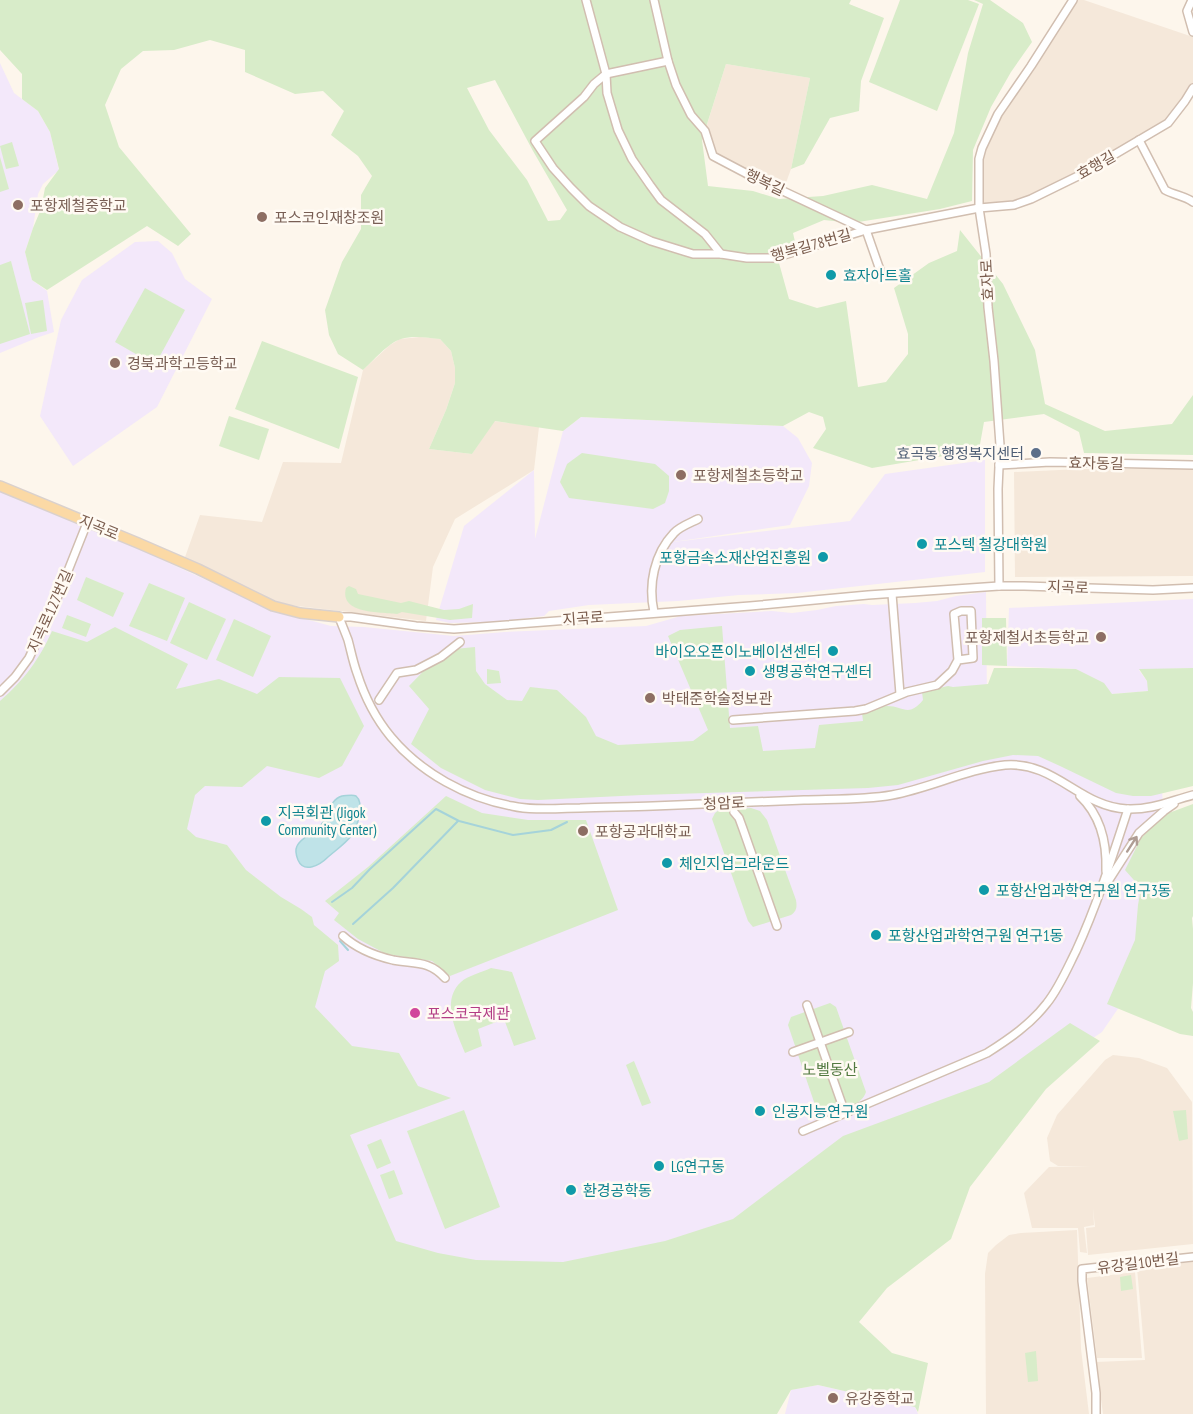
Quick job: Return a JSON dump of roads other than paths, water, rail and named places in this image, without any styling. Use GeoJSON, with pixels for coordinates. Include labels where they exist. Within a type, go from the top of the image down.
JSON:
{"type":"FeatureCollection","features":[{"type":"Feature","properties":{"kind":"main road","name":"지곡로"},"geometry":{"type":"LineString","coordinates":[[0,486],[198,569],[273,606],[300,613],[339,617]]}},
{"type":"Feature","properties":{"kind":"street"},"geometry":{"type":"LineString","coordinates":[[586,0],[606,74],[607,93],[618,130],[632,159],[661,200],[705,234],[721,254]]}},
{"type":"Feature","properties":{"kind":"street","name":"행복길"},"geometry":{"type":"LineString","coordinates":[[654,0],[668,62],[676,85],[691,115],[705,131],[713,156],[750,176],[866,230]]}},
{"type":"Feature","properties":{"kind":"street","name":"효자로"},"geometry":{"type":"LineString","coordinates":[[999,586],[998,400],[988,307],[986,254],[979,208],[978,173],[982,148],[998,114],[1073,0]]}},
{"type":"Feature","properties":{"kind":"street"},"geometry":{"type":"LineString","coordinates":[[1192,0],[1187,11],[1193,32]]}},
{"type":"Feature","properties":{"kind":"street"},"geometry":{"type":"LineString","coordinates":[[606,74],[668,62]]}},
{"type":"Feature","properties":{"kind":"street","name":"행복길78번길"},"geometry":{"type":"LineString","coordinates":[[606,74],[535,141],[553,168],[571,188],[589,206],[620,227],[651,241],[693,254],[721,254],[747,258],[774,258],[866,230]]}},
{"type":"Feature","properties":{"kind":"street","name":"효행길"},"geometry":{"type":"LineString","coordinates":[[979,208],[1014,205],[1078,176],[1168,123],[1193,88]]}},
{"type":"Feature","properties":{"kind":"street"},"geometry":{"type":"LineString","coordinates":[[1139,140],[1166,190],[1193,202]]}},
{"type":"Feature","properties":{"kind":"street"},"geometry":{"type":"LineString","coordinates":[[880,270],[866,230],[979,208]]}},
{"type":"Feature","properties":{"kind":"street","name":"효자동길"},"geometry":{"type":"LineString","coordinates":[[999,465],[1050,462],[1193,465]]}},
{"type":"Feature","properties":{"kind":"street"},"geometry":{"type":"LineString","coordinates":[[654,612],[651,585],[657,558],[674,532],[698,519]]}},
{"type":"Feature","properties":{"kind":"street","name":"지곡로127번길"},"geometry":{"type":"LineString","coordinates":[[0,692],[29,658],[56,601],[87,522]]}},
{"type":"Feature","properties":{"kind":"street","name":"지곡로"},"geometry":{"type":"LineString","coordinates":[[339,617],[454,629],[999,586],[1151,590],[1193,588]]}},
{"type":"Feature","properties":{"kind":"street"},"geometry":{"type":"LineString","coordinates":[[892,594],[900,694]]}},
{"type":"Feature","properties":{"kind":"street"},"geometry":{"type":"LineString","coordinates":[[734,720],[855,711],[900,694],[937,685],[952,671],[958,660],[954,614],[971,611],[973,658],[958,660]]}},
{"type":"Feature","properties":{"kind":"street","name":"청암로"},"geometry":{"type":"LineString","coordinates":[[339,617],[362,686],[378,718],[395,742],[420,764],[450,784],[481,798],[513,807],[547,809],[731,804],[878,797],[917,789],[986,768],[1006,765],[1033,767],[1054,776],[1090,799],[1114,807],[1150,808],[1193,795]]}},
{"type":"Feature","properties":{"kind":"street"},"geometry":{"type":"LineString","coordinates":[[379,700],[397,673],[416,670],[441,657],[460,642]]}},
{"type":"Feature","properties":{"kind":"street"},"geometry":{"type":"LineString","coordinates":[[1067,784],[1087,803],[1098,820],[1105,846],[1105,880]]}},
{"type":"Feature","properties":{"kind":"street"},"geometry":{"type":"LineString","coordinates":[[1100,893],[1139,833],[1164,810],[1183,798]]}},
{"type":"Feature","properties":{"kind":"street"},"geometry":{"type":"LineString","coordinates":[[803,1131],[987,1053],[1025,1026],[1046,1004],[1058,986],[1089,923],[1128,809]]}},
{"type":"Feature","properties":{"kind":"street"},"geometry":{"type":"LineString","coordinates":[[734,812],[739,818],[777,926]]}},
{"type":"Feature","properties":{"kind":"street"},"geometry":{"type":"LineString","coordinates":[[343,936],[350,943],[383,957],[433,967],[445,978]]}},
{"type":"Feature","properties":{"kind":"street"},"geometry":{"type":"LineString","coordinates":[[807,1005],[845,1113]]}},
{"type":"Feature","properties":{"kind":"street"},"geometry":{"type":"LineString","coordinates":[[793,1052],[849,1032]]}},
{"type":"Feature","properties":{"kind":"street","name":"유강길10번길"},"geometry":{"type":"LineString","coordinates":[[1096,1414],[1096,1393],[1082,1269],[1193,1257]]}},
{"type":"Feature","properties":{"kind":"water"},"geometry":{"type":"Polygon","coordinates":[[[354,795],[359,799],[359,816],[354,832],[321,863],[312,867],[304,867],[297,858],[297,846],[321,825],[334,801],[342,796],[354,795]]]}},
{"type":"Feature","properties":{"kind":"waterway"},"geometry":{"type":"LineString","coordinates":[[332,902],[352,888],[436,809],[459,821],[513,835],[551,830],[567,822]]}},
{"type":"Feature","properties":{"kind":"waterway"},"geometry":{"type":"LineString","coordinates":[[353,924],[393,888],[458,821]]}},
{"type":"Feature","properties":{"kind":"waterway"},"geometry":{"type":"LineString","coordinates":[[340,941],[348,950]]}},
{"type":"Feature","properties":{"kind":"place","name":"포항제철중학교"},"geometry":{"type":"Point","coordinates":[18,205]}},
{"type":"Feature","properties":{"kind":"place","name":"포스코인재창조원"},"geometry":{"type":"Point","coordinates":[262,217]}},
{"type":"Feature","properties":{"kind":"place","name":"효자아트홀"},"geometry":{"type":"Point","coordinates":[831,275]}},
{"type":"Feature","properties":{"kind":"place","name":"경북과학고등학교"},"geometry":{"type":"Point","coordinates":[115,363]}},
{"type":"Feature","properties":{"kind":"place","name":"효곡동 행정복지센터"},"geometry":{"type":"Point","coordinates":[1036,453]}},
{"type":"Feature","properties":{"kind":"place","name":"포항제철초등학교"},"geometry":{"type":"Point","coordinates":[681,475]}},
{"type":"Feature","properties":{"kind":"place","name":"포스텍 철강대학원"},"geometry":{"type":"Point","coordinates":[922,544]}},
{"type":"Feature","properties":{"kind":"place","name":"포항금속소재산업진흥원"},"geometry":{"type":"Point","coordinates":[823,557]}},
{"type":"Feature","properties":{"kind":"place","name":"포항제철서초등학교"},"geometry":{"type":"Point","coordinates":[1101,637]}},
{"type":"Feature","properties":{"kind":"place","name":"바이오오픈이노베이션센터"},"geometry":{"type":"Point","coordinates":[833,651]}},
{"type":"Feature","properties":{"kind":"place","name":"생명공학연구센터"},"geometry":{"type":"Point","coordinates":[750,671]}},
{"type":"Feature","properties":{"kind":"place","name":"박태준학술정보관"},"geometry":{"type":"Point","coordinates":[650,698]}},
{"type":"Feature","properties":{"kind":"place","name":"지곡회관 (Jigok Community Center)"},"geometry":{"type":"Point","coordinates":[266,821]}},
{"type":"Feature","properties":{"kind":"place","name":"포항공과대학교"},"geometry":{"type":"Point","coordinates":[583,831]}},
{"type":"Feature","properties":{"kind":"place","name":"체인지업그라운드"},"geometry":{"type":"Point","coordinates":[667,863]}},
{"type":"Feature","properties":{"kind":"place","name":"포항산업과학연구원 연구3동"},"geometry":{"type":"Point","coordinates":[984,890]}},
{"type":"Feature","properties":{"kind":"place","name":"포항산업과학연구원 연구1동"},"geometry":{"type":"Point","coordinates":[876,935]}},
{"type":"Feature","properties":{"kind":"place","name":"포스코국제관"},"geometry":{"type":"Point","coordinates":[415,1013]}},
{"type":"Feature","properties":{"kind":"place","name":"인공지능연구원"},"geometry":{"type":"Point","coordinates":[760,1111]}},
{"type":"Feature","properties":{"kind":"place","name":"LG연구동"},"geometry":{"type":"Point","coordinates":[659,1166]}},
{"type":"Feature","properties":{"kind":"place","name":"환경공학동"},"geometry":{"type":"Point","coordinates":[571,1190]}},
{"type":"Feature","properties":{"kind":"place","name":"유강중학교"},"geometry":{"type":"Point","coordinates":[833,1398]}},
{"type":"Feature","properties":{"kind":"park label","name":"노벨동산"},"geometry":{"type":"Point","coordinates":[830,1069]}}]}
